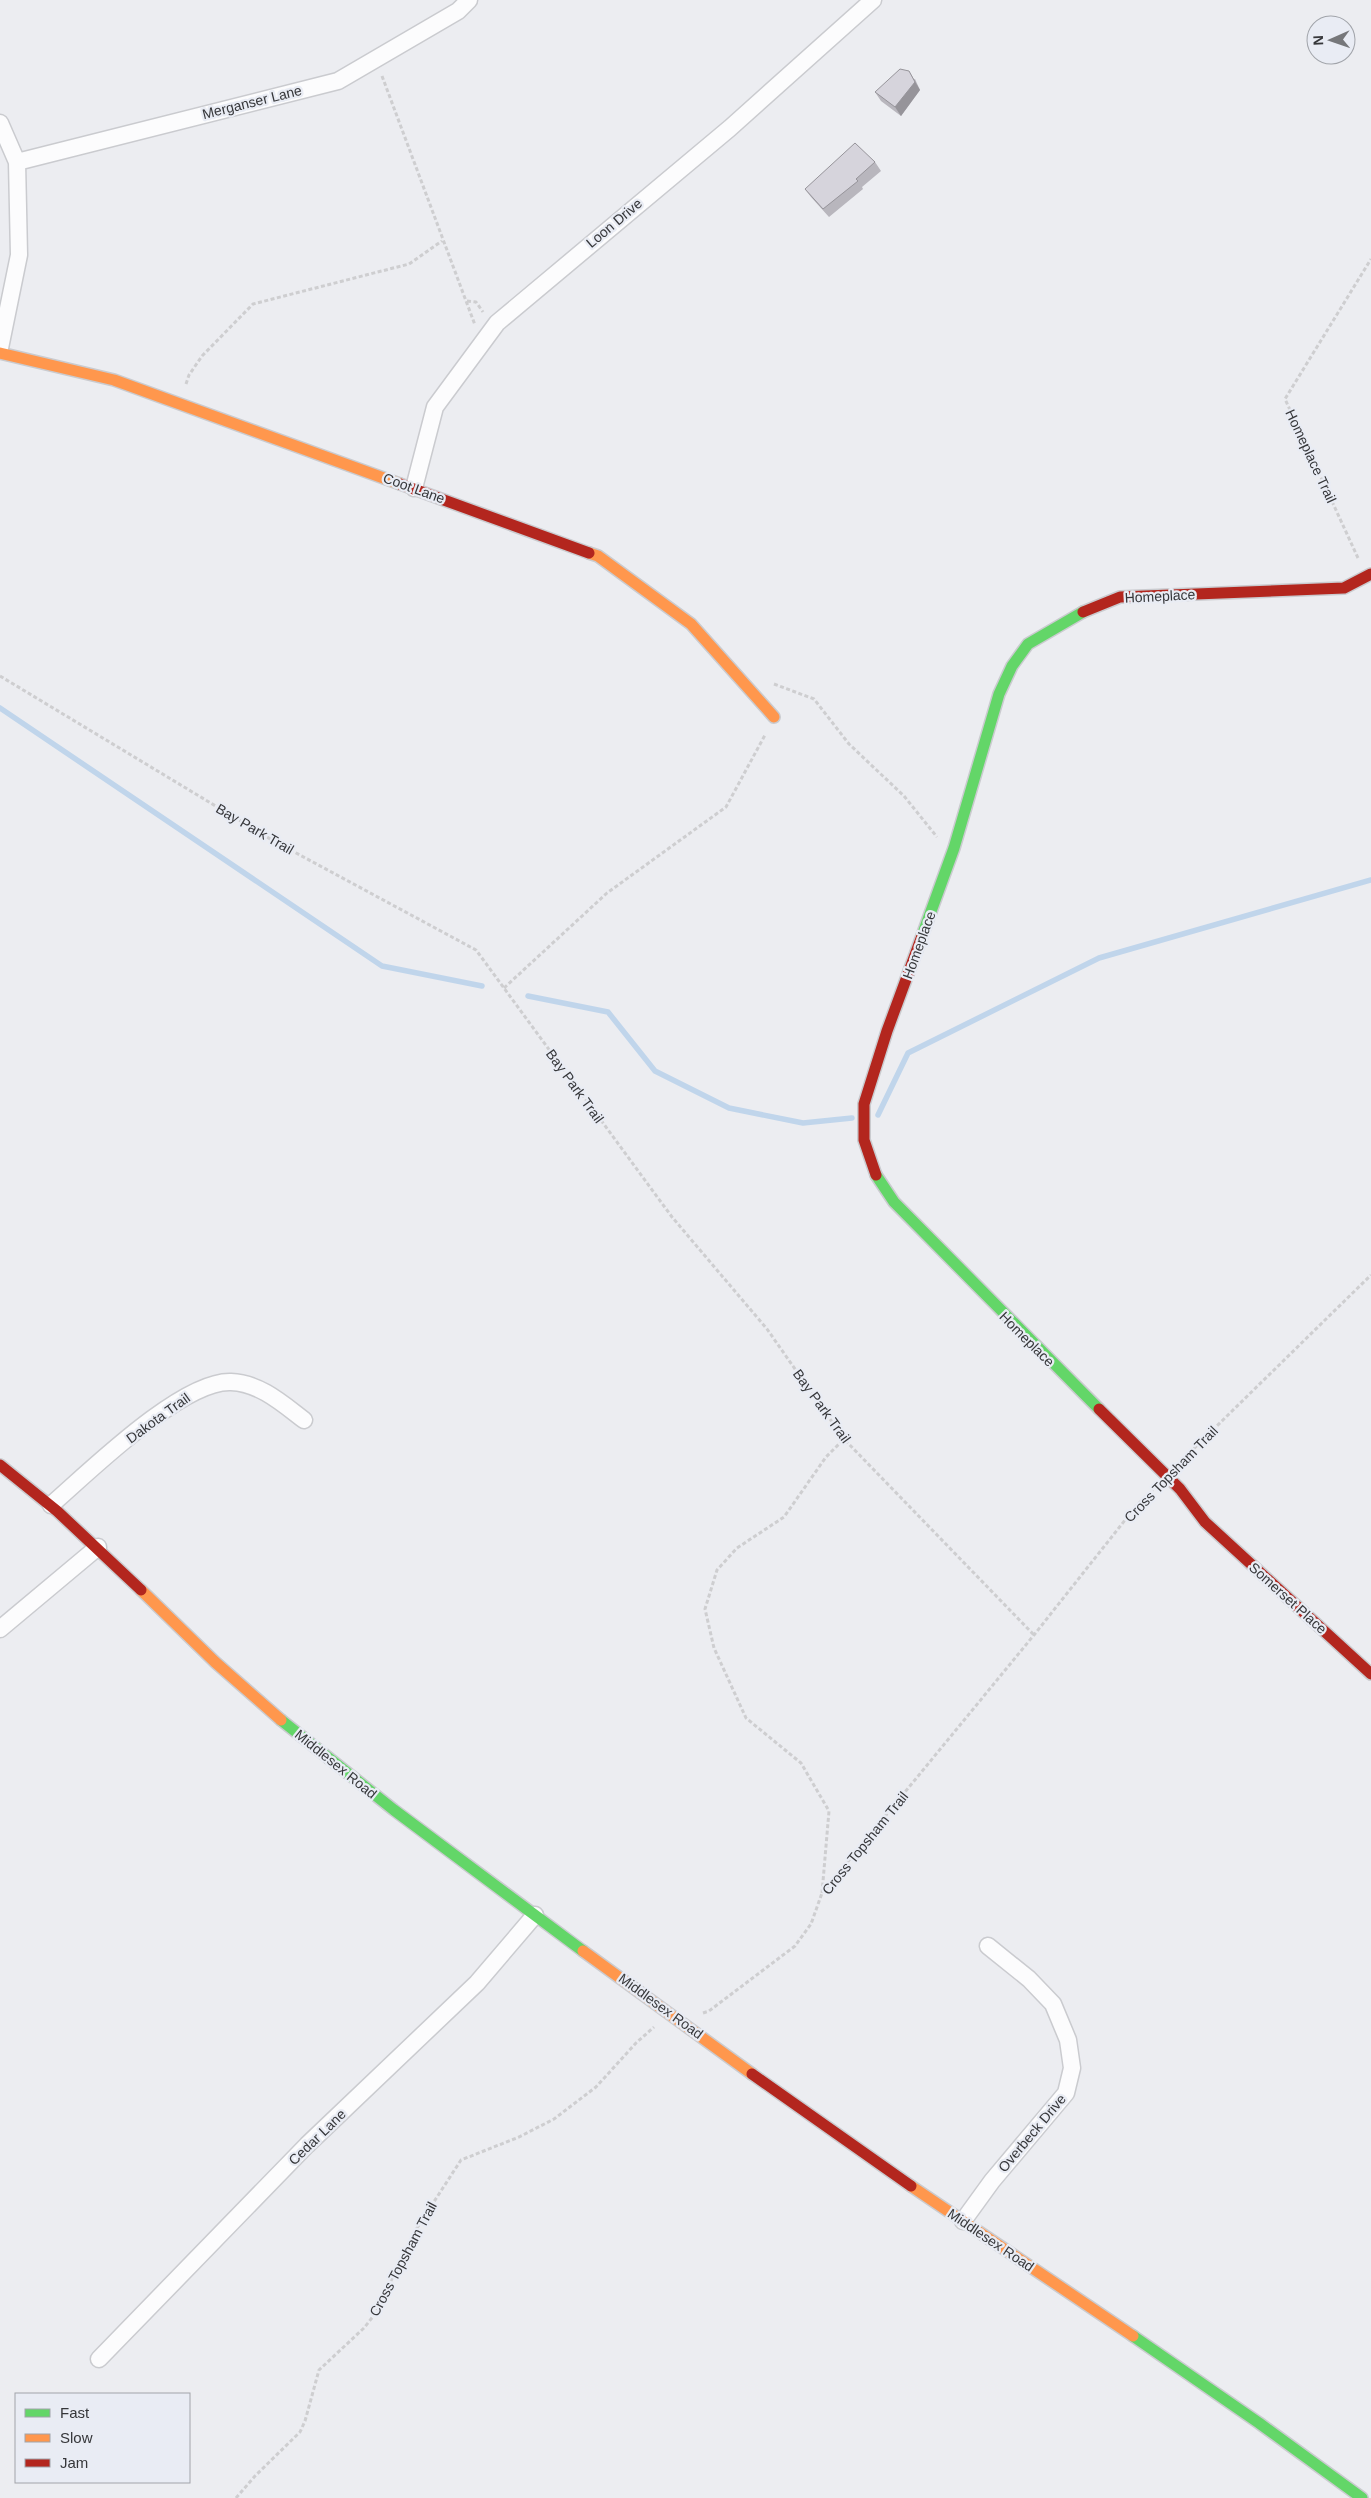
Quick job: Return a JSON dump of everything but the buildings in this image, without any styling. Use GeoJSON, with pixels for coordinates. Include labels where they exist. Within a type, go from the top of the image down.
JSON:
{"type":"FeatureCollection","features":[{"type":"Feature","properties":{"kind":"street","name":"Merganser Lane"},"geometry":{"type":"LineString","coordinates":[[18,162],[338,81],[458,11],[469,0]]}},
{"type":"Feature","properties":{"kind":"street","name":"Loon Drive"},"geometry":{"type":"LineString","coordinates":[[414,488],[435,407],[497,322],[730,128],[872,0]]}},
{"type":"Feature","properties":{"kind":"street"},"geometry":{"type":"LineString","coordinates":[[0,123],[18,162],[20,255],[0,348]]}},
{"type":"Feature","properties":{"kind":"street","name":"Coot Lane"},"geometry":{"type":"LineString","coordinates":[[0,353],[114,380],[598,556],[691,624],[774,717]]}},
{"type":"Feature","properties":{"kind":"street","name":"Homeplace"},"geometry":{"type":"LineString","coordinates":[[1180,1490],[1035,1347],[894,1202],[878,1179],[864,1140],[864,1104],[887,1031],[952,855],[999,694],[1012,666],[1028,644],[1074,616],[1120,597],[1344,588],[1370,575]]}},
{"type":"Feature","properties":{"kind":"street","name":"Dakota Trail"},"geometry":{"type":"LineString","coordinates":[[52,1505],[122,1443],[170,1406],[194,1392],[230,1382],[244,1384],[268,1393],[304,1420]]}},
{"type":"Feature","properties":{"kind":"street","name":"Middlesex Road"},"geometry":{"type":"LineString","coordinates":[[0,1465],[52,1505],[98,1547],[215,1662],[321,1754],[676,2018],[962,2221],[1261,2425],[1362,2498]]}},
{"type":"Feature","properties":{"kind":"street","name":"Somerset Place"},"geometry":{"type":"LineString","coordinates":[[1180,1490],[1206,1522],[1371,1674]]}},
{"type":"Feature","properties":{"kind":"street"},"geometry":{"type":"LineString","coordinates":[[0,1630],[98,1547]]}},
{"type":"Feature","properties":{"kind":"street","name":"Cedar Lane"},"geometry":{"type":"LineString","coordinates":[[99,2359],[307,2145],[477,1983],[536,1915]]}},
{"type":"Feature","properties":{"kind":"street","name":"Overbeck Drive"},"geometry":{"type":"LineString","coordinates":[[962,2221],[992,2180],[1066,2093],[1072,2068],[1068,2040],[1053,2004],[1029,1979],[988,1946]]}},
{"type":"Feature","properties":{"kind":"path"},"geometry":{"type":"LineString","coordinates":[[376,59],[442,241],[482,342]]}},
{"type":"Feature","properties":{"kind":"path"},"geometry":{"type":"LineString","coordinates":[[180,404],[190,375],[202,356],[253,304],[409,264],[442,241]]}},
{"type":"Feature","properties":{"kind":"path","name":"Homeplace Trail"},"geometry":{"type":"LineString","coordinates":[[1370,575],[1349,543],[1320,472],[1285,399],[1371,259]]}},
{"type":"Feature","properties":{"kind":"path","name":"Bay Park Trail"},"geometry":{"type":"LineString","coordinates":[[0,676],[272,840],[476,950],[589,1107],[672,1217],[767,1329],[844,1439],[1034,1635]]}},
{"type":"Feature","properties":{"kind":"path"},"geometry":{"type":"LineString","coordinates":[[768,681],[814,699],[849,744],[904,796],[952,855]]}},
{"type":"Feature","properties":{"kind":"path"},"geometry":{"type":"LineString","coordinates":[[504,988],[607,893],[726,807],[774,717]]}},
{"type":"Feature","properties":{"kind":"path","name":"Cross Topsham Trail"},"geometry":{"type":"LineString","coordinates":[[236,2498],[255,2476],[300,2432],[305,2421],[319,2370],[364,2328],[375,2314],[415,2230],[461,2160],[554,2119],[596,2087],[636,2043],[657,2024],[709,2011],[794,1946],[811,1924],[822,1893],[1034,1635],[1137,1505],[1371,1275]]}},
{"type":"Feature","properties":{"kind":"path"},"geometry":{"type":"LineString","coordinates":[[822,1893],[829,1812],[801,1763],[746,1718],[714,1648],[705,1609],[717,1570],[737,1548],[784,1517],[826,1457],[844,1439]]}},
{"type":"Feature","properties":{"kind":"waterway"},"geometry":{"type":"LineString","coordinates":[[0,708],[382,966],[482,986]]}},
{"type":"Feature","properties":{"kind":"waterway"},"geometry":{"type":"LineString","coordinates":[[878,1115],[908,1053],[1099,958],[1371,880]]}},
{"type":"Feature","properties":{"kind":"waterway"},"geometry":{"type":"LineString","coordinates":[[528,996],[608,1012],[655,1071],[729,1108],[803,1123],[852,1118]]}},
{"type":"Feature","properties":{"kind":"traffic: fast"},"geometry":{"type":"LineString","coordinates":[[922,936],[954,848],[999,694],[1012,666],[1028,644],[1083,612]]}},
{"type":"Feature","properties":{"kind":"traffic: fast"},"geometry":{"type":"LineString","coordinates":[[876,1175],[894,1202],[1099,1409]]}},
{"type":"Feature","properties":{"kind":"traffic: fast"},"geometry":{"type":"LineString","coordinates":[[281,1720],[394,1810],[583,1951]]}},
{"type":"Feature","properties":{"kind":"traffic: fast"},"geometry":{"type":"LineString","coordinates":[[1133,2336],[1259,2423],[1362,2498]]}},
{"type":"Feature","properties":{"kind":"traffic: slow"},"geometry":{"type":"LineString","coordinates":[[0,353],[114,380],[400,484]]}},
{"type":"Feature","properties":{"kind":"traffic: slow"},"geometry":{"type":"LineString","coordinates":[[589,553],[598,556],[691,624],[774,717]]}},
{"type":"Feature","properties":{"kind":"traffic: slow"},"geometry":{"type":"LineString","coordinates":[[141,1590],[215,1662],[281,1720]]}},
{"type":"Feature","properties":{"kind":"traffic: slow"},"geometry":{"type":"LineString","coordinates":[[583,1951],[752,2074]]}},
{"type":"Feature","properties":{"kind":"traffic: slow"},"geometry":{"type":"LineString","coordinates":[[911,2186],[1133,2336]]}},
{"type":"Feature","properties":{"kind":"traffic: jam"},"geometry":{"type":"LineString","coordinates":[[400,484],[589,553]]}},
{"type":"Feature","properties":{"kind":"traffic: jam"},"geometry":{"type":"LineString","coordinates":[[1083,612],[1120,597],[1344,588],[1371,574]]}},
{"type":"Feature","properties":{"kind":"traffic: jam"},"geometry":{"type":"LineString","coordinates":[[876,1175],[864,1140],[864,1104],[887,1031],[922,936]]}},
{"type":"Feature","properties":{"kind":"traffic: jam"},"geometry":{"type":"LineString","coordinates":[[1099,1409],[1180,1489],[1205,1522],[1371,1674]]}},
{"type":"Feature","properties":{"kind":"traffic: jam"},"geometry":{"type":"LineString","coordinates":[[0,1465],[57,1511],[141,1590]]}},
{"type":"Feature","properties":{"kind":"traffic: jam"},"geometry":{"type":"LineString","coordinates":[[752,2074],[911,2186]]}}]}
